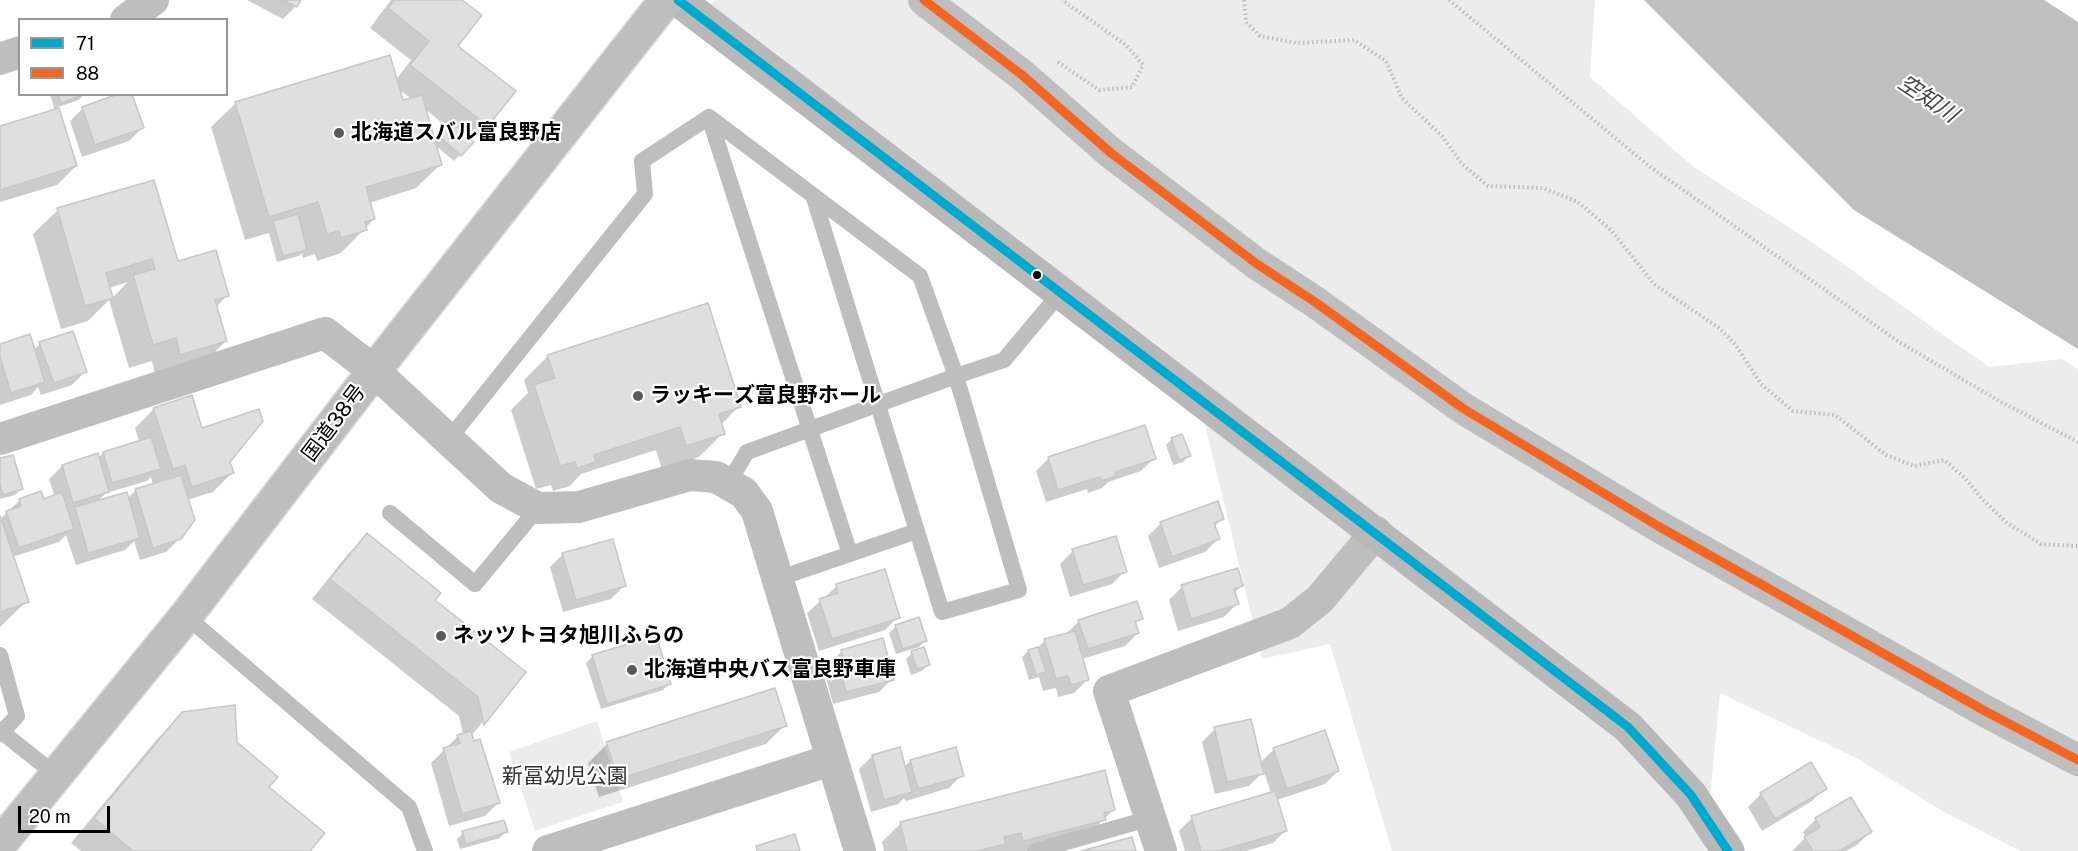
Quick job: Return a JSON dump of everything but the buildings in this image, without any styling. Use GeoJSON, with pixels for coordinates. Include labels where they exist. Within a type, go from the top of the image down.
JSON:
{"type":"FeatureCollection","features":[{"type":"Feature","properties":{"kind":"highway","name":"国道38号"},"geometry":{"type":"LineString","coordinates":[[0,844],[186,616],[374,371],[666,0]]}},
{"type":"Feature","properties":{"kind":"street"},"geometry":{"type":"LineString","coordinates":[[129,18],[153,0]]}},
{"type":"Feature","properties":{"kind":"street"},"geometry":{"type":"LineString","coordinates":[[678,0],[1628,727],[1691,795],[1728,851]]}},
{"type":"Feature","properties":{"kind":"street"},"geometry":{"type":"LineString","coordinates":[[924,0],[1022,75],[1111,153],[1257,264],[1315,302],[1464,409],[1668,532],[1985,711],[2078,760]]}},
{"type":"Feature","properties":{"kind":"street"},"geometry":{"type":"LineString","coordinates":[[0,58],[18,53]]}},
{"type":"Feature","properties":{"kind":"street"},"geometry":{"type":"LineString","coordinates":[[0,439],[325,333],[374,371],[501,488],[538,508],[579,507],[690,475],[716,477],[744,493],[757,512],[860,851]]}},
{"type":"Feature","properties":{"kind":"street"},"geometry":{"type":"LineString","coordinates":[[1161,851],[1109,691],[1290,623],[1320,599],[1376,532]]}},
{"type":"Feature","properties":{"kind":"street"},"geometry":{"type":"LineString","coordinates":[[548,851],[831,760]]}},
{"type":"Feature","properties":{"kind":"lane"},"geometry":{"type":"LineString","coordinates":[[709,117],[813,195],[920,276],[956,376],[1019,590],[942,612],[813,195]]}},
{"type":"Feature","properties":{"kind":"lane"},"geometry":{"type":"LineString","coordinates":[[709,117],[850,554]]}},
{"type":"Feature","properties":{"kind":"lane"},"geometry":{"type":"LineString","coordinates":[[449,440],[645,194],[642,161],[709,117]]}},
{"type":"Feature","properties":{"kind":"lane"},"geometry":{"type":"LineString","coordinates":[[728,484],[747,452],[1004,360],[1061,292]]}},
{"type":"Feature","properties":{"kind":"lane"},"geometry":{"type":"LineString","coordinates":[[390,513],[475,584],[538,508]]}},
{"type":"Feature","properties":{"kind":"lane"},"geometry":{"type":"LineString","coordinates":[[777,579],[917,531]]}},
{"type":"Feature","properties":{"kind":"lane"},"geometry":{"type":"LineString","coordinates":[[186,616],[409,807],[425,851]]}},
{"type":"Feature","properties":{"kind":"lane"},"geometry":{"type":"LineString","coordinates":[[0,655],[17,716],[1,733],[56,775]]}},
{"type":"Feature","properties":{"kind":"lane"},"geometry":{"type":"LineString","coordinates":[[1040,850],[1150,818]]}},
{"type":"Feature","properties":{"kind":"path"},"geometry":{"type":"LineString","coordinates":[[1052,58],[1099,90],[1132,87],[1143,65],[1126,45],[1062,0]]}},
{"type":"Feature","properties":{"kind":"path"},"geometry":{"type":"LineString","coordinates":[[1244,0],[1246,22],[1260,36],[1296,43],[1354,40],[1386,61],[1401,98],[1442,136],[1462,164],[1488,186],[1543,188],[1578,202],[1611,230],[1654,284],[1719,328],[1735,344],[1761,384],[1792,411],[1835,415],[1887,455],[1914,466],[1944,460],[1965,478],[2007,524],[2041,544],[2078,546]]}},
{"type":"Feature","properties":{"kind":"path"},"geometry":{"type":"LineString","coordinates":[[1449,0],[1649,166],[1899,342],[2001,402],[2078,442]]}},
{"type":"Feature","properties":{"kind":"green space"},"geometry":{"type":"Polygon","coordinates":[[[714,0],[1595,0],[1590,77],[1695,168],[1809,240],[1989,367],[2062,359],[2078,369],[2078,851],[2021,851],[1944,812],[1856,758],[1720,693],[1705,851],[1392,851],[1330,644],[1262,659],[1198,396],[700,18],[714,0]]]}},
{"type":"Feature","properties":{"kind":"green space","name":"新冨幼児公園"},"geometry":{"type":"Polygon","coordinates":[[[597,721],[623,802],[535,831],[509,752],[597,721]]]}},
{"type":"Feature","properties":{"kind":"water","name":"空知川"},"geometry":{"type":"Polygon","coordinates":[[[1644,0],[2044,0],[2078,22],[2078,349],[1854,210],[1644,0]]]}},
{"type":"Feature","properties":{"kind":"transit line","name":"71"},"geometry":{"type":"LineString","coordinates":[[678,0],[1628,727],[1691,795],[1728,851]]}},
{"type":"Feature","properties":{"kind":"transit line","name":"88"},"geometry":{"type":"LineString","coordinates":[[924,0],[1022,75],[1111,153],[1257,264],[1315,302],[1464,409],[1658,526],[1985,711],[2078,760]]}},
{"type":"Feature","properties":{"kind":"place","name":"北海道スバル富良野店"},"geometry":{"type":"Point","coordinates":[339,133]}},
{"type":"Feature","properties":{"kind":"place","name":"ラッキーズ富良野ホール"},"geometry":{"type":"Point","coordinates":[638,396]}},
{"type":"Feature","properties":{"kind":"place","name":"ネッツトヨタ旭川ふらの"},"geometry":{"type":"Point","coordinates":[441,636]}},
{"type":"Feature","properties":{"kind":"place","name":"北海道中央バス富良野車庫"},"geometry":{"type":"Point","coordinates":[632,670]}}]}
